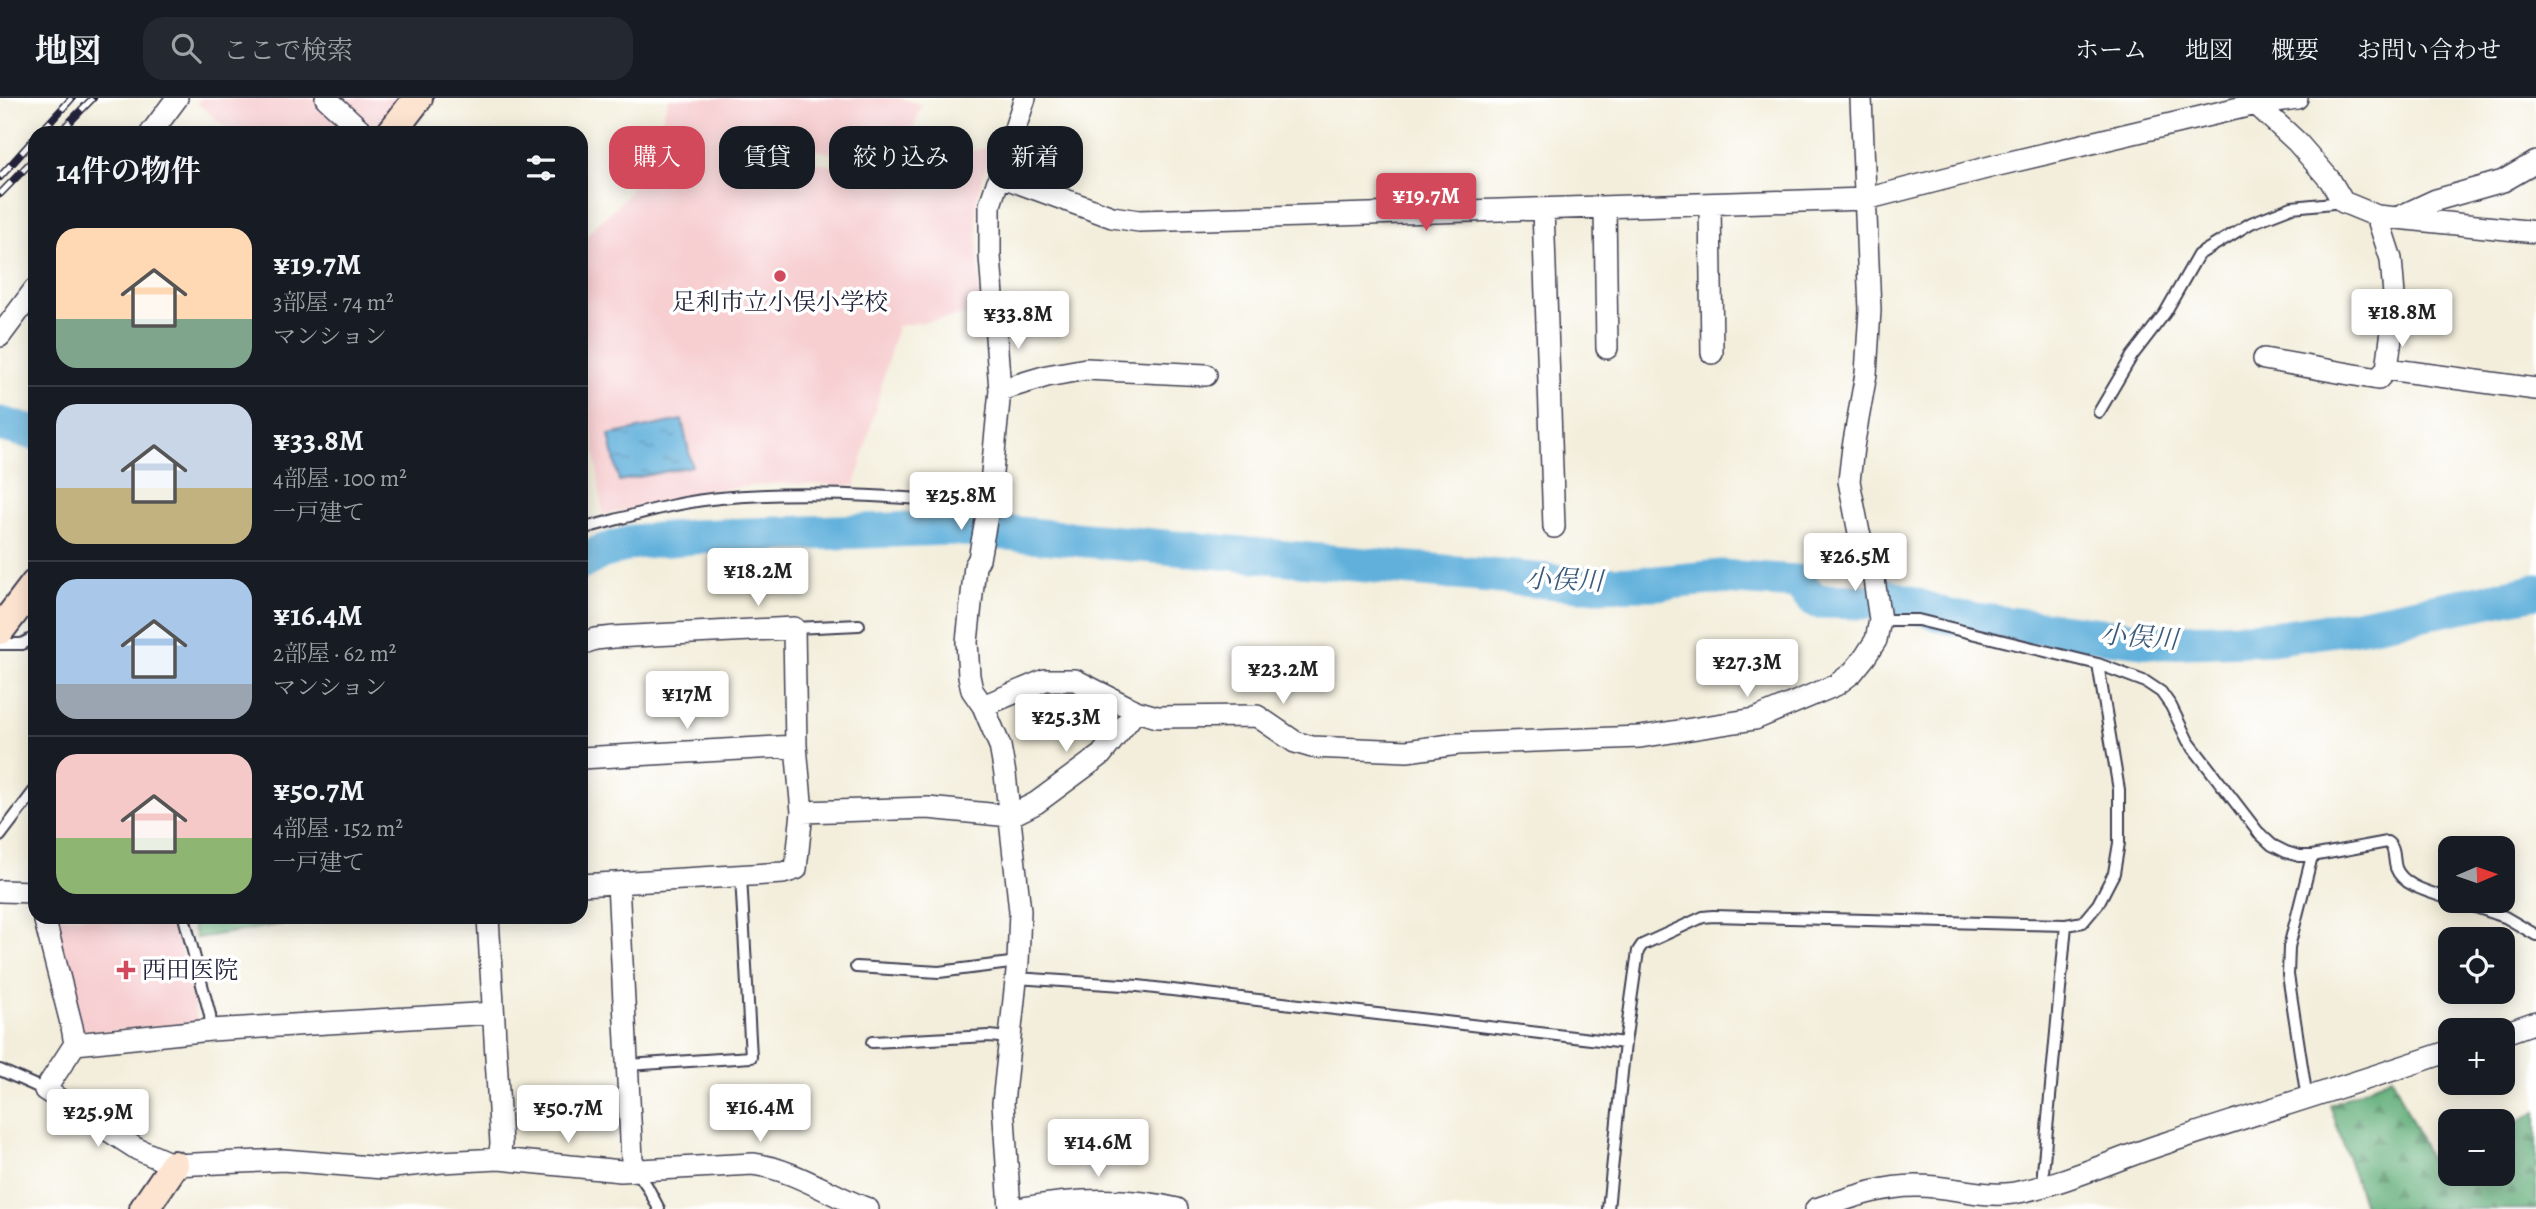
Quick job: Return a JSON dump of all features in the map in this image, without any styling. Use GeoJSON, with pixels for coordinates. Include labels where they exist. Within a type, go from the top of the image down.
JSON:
{"type":"FeatureCollection","features":[{"type":"Feature","properties":{"kind":"main road"},"geometry":{"type":"LineString","coordinates":[[396,126],[418,98]]}},
{"type":"Feature","properties":{"kind":"main road"},"geometry":{"type":"LineString","coordinates":[[0,630],[28,593]]}},
{"type":"Feature","properties":{"kind":"main road"},"geometry":{"type":"LineString","coordinates":[[151,1206],[174,1165]]}},
{"type":"Feature","properties":{"kind":"street"},"geometry":{"type":"LineString","coordinates":[[156,126],[177,98]]}},
{"type":"Feature","properties":{"kind":"street"},"geometry":{"type":"LineString","coordinates":[[326,98],[356,126]]}},
{"type":"Feature","properties":{"kind":"street"},"geometry":{"type":"LineString","coordinates":[[1016,126],[1025,98]]}},
{"type":"Feature","properties":{"kind":"street"},"geometry":{"type":"LineString","coordinates":[[983,706],[1045,680],[1075,680],[1136,711],[1170,718],[1257,716],[1295,742],[1312,747],[1407,751],[1458,744],[1640,737],[1755,719],[1836,685],[1852,673],[1876,640],[1880,617],[1872,566],[1859,533],[1849,481],[1867,374],[1870,310],[1861,98]]}},
{"type":"Feature","properties":{"kind":"street"},"geometry":{"type":"LineString","coordinates":[[1036,189],[1112,217],[1139,221],[1867,199],[2256,104],[2297,98]]}},
{"type":"Feature","properties":{"kind":"street"},"geometry":{"type":"LineString","coordinates":[[2256,104],[2297,142],[2330,180],[2343,202],[2387,217],[2536,232]]}},
{"type":"Feature","properties":{"kind":"street"},"geometry":{"type":"LineString","coordinates":[[2387,217],[2503,181],[2536,162]]}},
{"type":"Feature","properties":{"kind":"street"},"geometry":{"type":"LineString","coordinates":[[996,189],[990,205],[990,256],[1000,390],[987,508],[979,559],[975,566],[967,659],[972,690],[983,706],[1000,747],[1020,911],[1017,970],[1003,1103],[1010,1209]]}},
{"type":"Feature","properties":{"kind":"street"},"geometry":{"type":"LineString","coordinates":[[1710,204],[1712,353]]}},
{"type":"Feature","properties":{"kind":"street"},"geometry":{"type":"LineString","coordinates":[[1605,207],[1607,348]]}},
{"type":"Feature","properties":{"kind":"street"},"geometry":{"type":"LineString","coordinates":[[1543,209],[1554,527]]}},
{"type":"Feature","properties":{"kind":"street"},"geometry":{"type":"LineString","coordinates":[[2264,359],[2378,379],[2387,369],[2395,307],[2387,217]]}},
{"type":"Feature","properties":{"kind":"street"},"geometry":{"type":"LineString","coordinates":[[0,336],[28,298]]}},
{"type":"Feature","properties":{"kind":"street"},"geometry":{"type":"LineString","coordinates":[[1000,390],[1046,376],[1086,369],[1206,375]]}},
{"type":"Feature","properties":{"kind":"street"},"geometry":{"type":"LineString","coordinates":[[2387,369],[2536,389]]}},
{"type":"Feature","properties":{"kind":"street"},"geometry":{"type":"LineString","coordinates":[[588,642],[614,637],[793,628],[796,746],[802,813],[796,869],[783,873],[741,876],[588,884]]}},
{"type":"Feature","properties":{"kind":"street"},"geometry":{"type":"LineString","coordinates":[[802,813],[928,808],[1010,816],[1036,803],[1101,755],[1136,711]]}},
{"type":"Feature","properties":{"kind":"street"},"geometry":{"type":"LineString","coordinates":[[588,758],[796,746]]}},
{"type":"Feature","properties":{"kind":"street"},"geometry":{"type":"LineString","coordinates":[[618,883],[632,1159],[636,1170]]}},
{"type":"Feature","properties":{"kind":"street"},"geometry":{"type":"LineString","coordinates":[[0,891],[28,892]]}},
{"type":"Feature","properties":{"kind":"street"},"geometry":{"type":"LineString","coordinates":[[46,924],[75,1044],[45,1090],[137,1149],[174,1165],[284,1160],[383,1168],[499,1160],[621,1171],[753,1164],[795,1174],[860,1208]]}},
{"type":"Feature","properties":{"kind":"street"},"geometry":{"type":"LineString","coordinates":[[488,924],[501,1144],[499,1160]]}},
{"type":"Feature","properties":{"kind":"street"},"geometry":{"type":"LineString","coordinates":[[75,1044],[211,1030],[492,1013]]}},
{"type":"Feature","properties":{"kind":"street"},"geometry":{"type":"LineString","coordinates":[[2515,1029],[2536,1022]]}},
{"type":"Feature","properties":{"kind":"street"},"geometry":{"type":"LineString","coordinates":[[1816,1209],[1898,1187],[1920,1186],[1991,1194],[2014,1193],[2438,1055]]}},
{"type":"Feature","properties":{"kind":"street"},"geometry":{"type":"LineString","coordinates":[[1017,1209],[1046,1203],[1100,1200],[1149,1202],[1177,1209]]}},
{"type":"Feature","properties":{"kind":"lane"},"geometry":{"type":"LineString","coordinates":[[2099,412],[2132,356],[2165,313],[2198,255],[2251,223],[2292,207],[2343,202]]}},
{"type":"Feature","properties":{"kind":"lane"},"geometry":{"type":"LineString","coordinates":[[588,526],[709,499],[787,494],[864,495],[987,508]]}},
{"type":"Feature","properties":{"kind":"lane"},"geometry":{"type":"LineString","coordinates":[[1880,617],[1919,620],[2098,664],[2146,682],[2161,692],[2188,741],[2258,832],[2272,845],[2299,856],[2312,856],[2387,842],[2393,848],[2396,868],[2406,881],[2438,894]]}},
{"type":"Feature","properties":{"kind":"lane"},"geometry":{"type":"LineString","coordinates":[[793,628],[859,625]]}},
{"type":"Feature","properties":{"kind":"lane"},"geometry":{"type":"LineString","coordinates":[[0,644],[22,644],[28,641]]}},
{"type":"Feature","properties":{"kind":"lane"},"geometry":{"type":"LineString","coordinates":[[1608,1209],[1625,1043],[1638,951],[1642,945],[1703,918],[1723,915],[2066,925],[2083,922],[2098,904],[2113,873],[2119,843],[2119,790],[2098,664]]}},
{"type":"Feature","properties":{"kind":"lane"},"geometry":{"type":"LineString","coordinates":[[0,836],[28,799]]}},
{"type":"Feature","properties":{"kind":"lane"},"geometry":{"type":"LineString","coordinates":[[2307,1099],[2288,975],[2289,947],[2312,856]]}},
{"type":"Feature","properties":{"kind":"lane"},"geometry":{"type":"LineString","coordinates":[[628,1065],[751,1057],[741,876]]}},
{"type":"Feature","properties":{"kind":"lane"},"geometry":{"type":"LineString","coordinates":[[2496,914],[2536,935]]}},
{"type":"Feature","properties":{"kind":"lane"},"geometry":{"type":"LineString","coordinates":[[186,924],[210,1015],[211,1030]]}},
{"type":"Feature","properties":{"kind":"lane"},"geometry":{"type":"LineString","coordinates":[[2047,1184],[2043,1172],[2066,925]]}},
{"type":"Feature","properties":{"kind":"lane"},"geometry":{"type":"LineString","coordinates":[[856,967],[939,972],[1017,970],[1625,1043]]}},
{"type":"Feature","properties":{"kind":"lane"},"geometry":{"type":"LineString","coordinates":[[872,1042],[989,1036],[1009,1038]]}},
{"type":"Feature","properties":{"kind":"lane"},"geometry":{"type":"LineString","coordinates":[[0,1070],[45,1090]]}},
{"type":"Feature","properties":{"kind":"lane"},"geometry":{"type":"LineString","coordinates":[[636,1170],[648,1186],[659,1209]]}},
{"type":"Feature","properties":{"kind":"shaded area"},"geometry":{"type":"Polygon","coordinates":[[[202,98],[403,98],[381,126],[224,126],[197,103],[202,98]]]}},
{"type":"Feature","properties":{"kind":"shaded area","name":"足利市立小俣小学校"},"geometry":{"type":"Polygon","coordinates":[[[669,98],[899,98],[921,105],[915,126],[829,126],[829,153],[815,150],[815,126],[719,126],[719,189],[815,189],[815,162],[829,165],[829,189],[973,189],[973,150],[987,148],[987,162],[976,202],[981,313],[897,326],[855,486],[777,483],[709,491],[603,515],[588,398],[588,233],[626,197],[630,189],[705,189],[705,126],[659,126],[669,98]]]}},
{"type":"Feature","properties":{"kind":"shaded area","name":"西田医院"},"geometry":{"type":"Polygon","coordinates":[[[56,924],[175,924],[198,1022],[82,1034],[56,924]]]}},
{"type":"Feature","properties":{"kind":"green space"},"geometry":{"type":"Polygon","coordinates":[[[193,924],[283,924],[196,938],[193,924]]]}},
{"type":"Feature","properties":{"kind":"green space"},"geometry":{"type":"Polygon","coordinates":[[[2392,1077],[2435,1171],[2438,1169],[2438,1186],[2515,1186],[2515,1124],[2536,1111],[2536,1209],[2365,1209],[2330,1105],[2392,1077]]]}},
{"type":"Feature","properties":{"kind":"water"},"geometry":{"type":"Polygon","coordinates":[[[682,420],[692,466],[619,481],[609,435],[682,420]]]}},
{"type":"Feature","properties":{"kind":"waterway","name":"小俣川"},"geometry":{"type":"LineString","coordinates":[[0,424],[28,431]]}},
{"type":"Feature","properties":{"kind":"waterway","name":"小俣川"},"geometry":{"type":"LineString","coordinates":[[588,559],[601,552],[634,542],[693,537],[951,528],[1580,584],[1656,583],[1722,577],[1797,582],[1816,601],[1869,602],[1889,596],[1949,617],[2160,642],[2272,638],[2357,626],[2536,591]]}},
{"type":"Feature","properties":{"kind":"railway"},"geometry":{"type":"LineString","coordinates":[[46,126],[72,98]]}},
{"type":"Feature","properties":{"kind":"railway"},"geometry":{"type":"LineString","coordinates":[[66,126],[93,98]]}},
{"type":"Feature","properties":{"kind":"railway"},"geometry":{"type":"LineString","coordinates":[[0,177],[28,146]]}},
{"type":"Feature","properties":{"kind":"railway"},"geometry":{"type":"LineString","coordinates":[[0,194],[28,165]]}},
{"type":"Feature","properties":{"kind":"place","name":"足利市立小俣小学校"},"geometry":{"type":"Point","coordinates":[780,276]}},
{"type":"Feature","properties":{"kind":"place","name":"西田医院"},"geometry":{"type":"Point","coordinates":[126,970]}}]}
